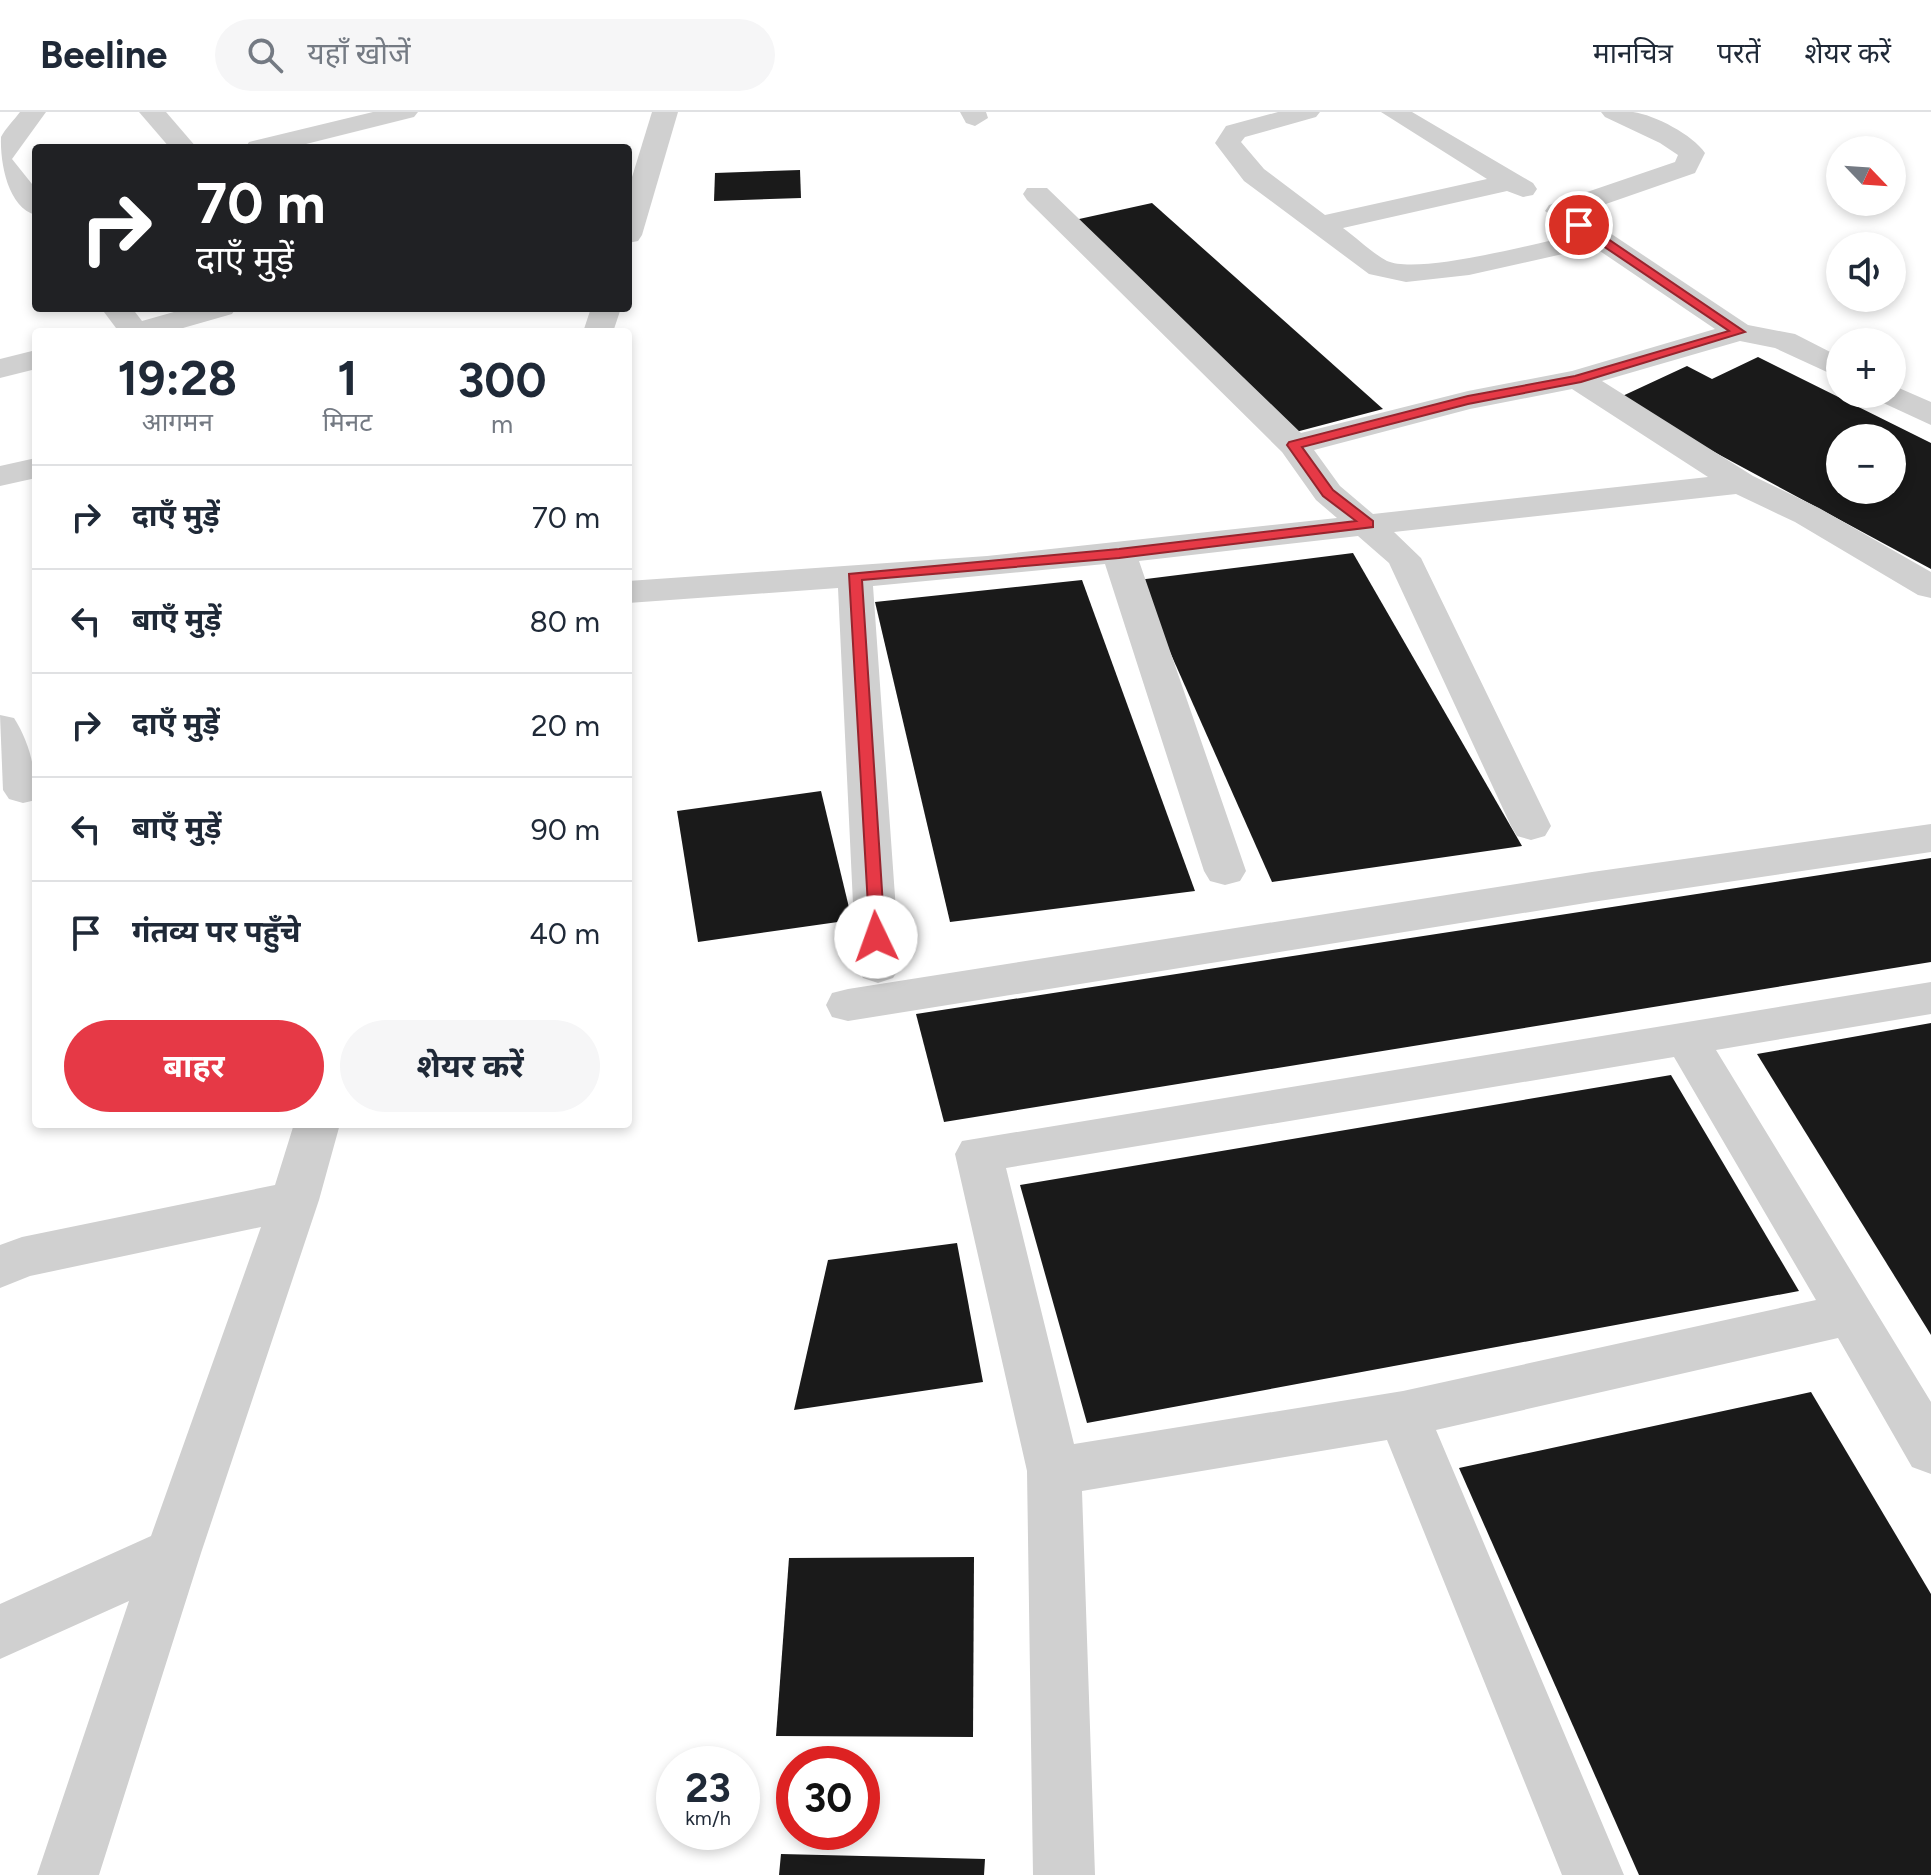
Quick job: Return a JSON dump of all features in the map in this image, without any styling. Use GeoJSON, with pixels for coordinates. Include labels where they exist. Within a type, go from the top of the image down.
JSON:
{"type":"FeatureCollection","features":[{"type":"Feature","properties":{"kind":"street"},"geometry":{"type":"LineString","coordinates":[[32,202],[0,160],[33,112]]}},
{"type":"Feature","properties":{"kind":"street"},"geometry":{"type":"LineString","coordinates":[[152,112],[180,144]]}},
{"type":"Feature","properties":{"kind":"street"},"geometry":{"type":"LineString","coordinates":[[632,222],[665,112]]}},
{"type":"Feature","properties":{"kind":"street"},"geometry":{"type":"LineString","coordinates":[[1307,112],[1235,132],[1228,143],[1254,175],[1379,268],[1406,273],[1469,266],[1599,238]]}},
{"type":"Feature","properties":{"kind":"street"},"geometry":{"type":"LineString","coordinates":[[1394,112],[1559,211],[1739,332],[1784,340],[1826,362]]}},
{"type":"Feature","properties":{"kind":"street"},"geometry":{"type":"LineString","coordinates":[[1559,211],[1686,167],[1692,153],[1669,137],[1614,112]]}},
{"type":"Feature","properties":{"kind":"street"},"geometry":{"type":"LineString","coordinates":[[274,144],[395,114],[389,144]]}},
{"type":"Feature","properties":{"kind":"street"},"geometry":{"type":"LineString","coordinates":[[1321,224],[1511,182]]}},
{"type":"Feature","properties":{"kind":"street"},"geometry":{"type":"LineString","coordinates":[[1037,194],[1294,445],[1328,493],[1368,524],[1404,558],[1531,826]]}},
{"type":"Feature","properties":{"kind":"street"},"geometry":{"type":"LineString","coordinates":[[119,312],[132,328]]}},
{"type":"Feature","properties":{"kind":"street"},"geometry":{"type":"LineString","coordinates":[[149,328],[207,312]]}},
{"type":"Feature","properties":{"kind":"street"},"geometry":{"type":"LineString","coordinates":[[1294,445],[1468,400],[1577,379],[1739,332]]}},
{"type":"Feature","properties":{"kind":"street"},"geometry":{"type":"LineString","coordinates":[[0,369],[32,360]]}},
{"type":"Feature","properties":{"kind":"street"},"geometry":{"type":"LineString","coordinates":[[1577,379],[1741,483],[1807,515],[1931,587]]}},
{"type":"Feature","properties":{"kind":"street"},"geometry":{"type":"LineString","coordinates":[[1906,402],[1931,415]]}},
{"type":"Feature","properties":{"kind":"street"},"geometry":{"type":"LineString","coordinates":[[0,476],[32,469]]}},
{"type":"Feature","properties":{"kind":"street"},"geometry":{"type":"LineString","coordinates":[[632,592],[855,577],[1119,554],[1741,483]]}},
{"type":"Feature","properties":{"kind":"street"},"geometry":{"type":"LineString","coordinates":[[1119,554],[1225,871]]}},
{"type":"Feature","properties":{"kind":"street"},"geometry":{"type":"LineString","coordinates":[[855,577],[878,967]]}},
{"type":"Feature","properties":{"kind":"street"},"geometry":{"type":"LineString","coordinates":[[0,727],[20,791]]}},
{"type":"Feature","properties":{"kind":"street"},"geometry":{"type":"LineString","coordinates":[[848,1005],[1592,887],[1931,838]]}},
{"type":"Feature","properties":{"kind":"street"},"geometry":{"type":"LineString","coordinates":[[1064,1875],[1054,1471],[979,1154],[1931,998]]}},
{"type":"Feature","properties":{"kind":"street"},"geometry":{"type":"LineString","coordinates":[[1686,1039],[1931,1450]]}},
{"type":"Feature","properties":{"kind":"street"},"geometry":{"type":"LineString","coordinates":[[68,1875],[173,1553],[295,1200],[316,1128]]}},
{"type":"Feature","properties":{"kind":"street"},"geometry":{"type":"LineString","coordinates":[[0,1267],[22,1257],[295,1200]]}},
{"type":"Feature","properties":{"kind":"street"},"geometry":{"type":"LineString","coordinates":[[1054,1471],[1403,1414],[1851,1314]]}},
{"type":"Feature","properties":{"kind":"street"},"geometry":{"type":"LineString","coordinates":[[1403,1414],[1593,1875]]}},
{"type":"Feature","properties":{"kind":"street"},"geometry":{"type":"LineString","coordinates":[[0,1632],[173,1553]]}},
{"type":"Feature","properties":{"kind":"building"},"geometry":{"type":"Polygon","coordinates":[[[800,170],[801,198],[714,201],[715,173],[800,170]]]}},
{"type":"Feature","properties":{"kind":"building"},"geometry":{"type":"Polygon","coordinates":[[[1152,203],[1383,409],[1292,433],[1070,221],[1152,203]]]}},
{"type":"Feature","properties":{"kind":"building"},"geometry":{"type":"Polygon","coordinates":[[[1758,357],[1826,391],[1826,408],[1861,408],[1893,424],[1826,424],[1826,504],[1906,504],[1906,431],[1931,443],[1931,569],[1616,399],[1687,366],[1712,379],[1758,357]]]}},
{"type":"Feature","properties":{"kind":"building"},"geometry":{"type":"Polygon","coordinates":[[[1353,553],[1522,846],[1272,882],[1138,580],[1353,553]]]}},
{"type":"Feature","properties":{"kind":"building"},"geometry":{"type":"Polygon","coordinates":[[[1082,580],[1195,891],[950,922],[875,602],[1082,580]]]}},
{"type":"Feature","properties":{"kind":"building"},"geometry":{"type":"Polygon","coordinates":[[[821,791],[852,920],[698,942],[677,811],[821,791]]]}},
{"type":"Feature","properties":{"kind":"building"},"geometry":{"type":"Polygon","coordinates":[[[1931,858],[1931,962],[944,1122],[916,1014],[1931,858]]]}},
{"type":"Feature","properties":{"kind":"building"},"geometry":{"type":"Polygon","coordinates":[[[1931,1023],[1931,1335],[1757,1054],[1931,1023]]]}},
{"type":"Feature","properties":{"kind":"building"},"geometry":{"type":"Polygon","coordinates":[[[1671,1075],[1799,1291],[1087,1423],[1020,1185],[1671,1075]]]}},
{"type":"Feature","properties":{"kind":"building"},"geometry":{"type":"Polygon","coordinates":[[[957,1243],[983,1382],[794,1410],[828,1260],[957,1243]]]}},
{"type":"Feature","properties":{"kind":"building"},"geometry":{"type":"Polygon","coordinates":[[[1811,1392],[1931,1594],[1931,1875],[1639,1875],[1459,1468],[1811,1392]]]}},
{"type":"Feature","properties":{"kind":"building"},"geometry":{"type":"Polygon","coordinates":[[[974,1557],[973,1737],[776,1736],[789,1558],[974,1557]]]}},
{"type":"Feature","properties":{"kind":"building"},"geometry":{"type":"Polygon","coordinates":[[[781,1854],[985,1859],[984,1875],[779,1875],[781,1854]]]}},
{"type":"Feature","properties":{"kind":"route"},"geometry":{"type":"LineString","coordinates":[[876,937],[855,577],[1119,554],[1368,524],[1328,493],[1294,445],[1468,400],[1577,379],[1739,332],[1579,225]]}}]}
